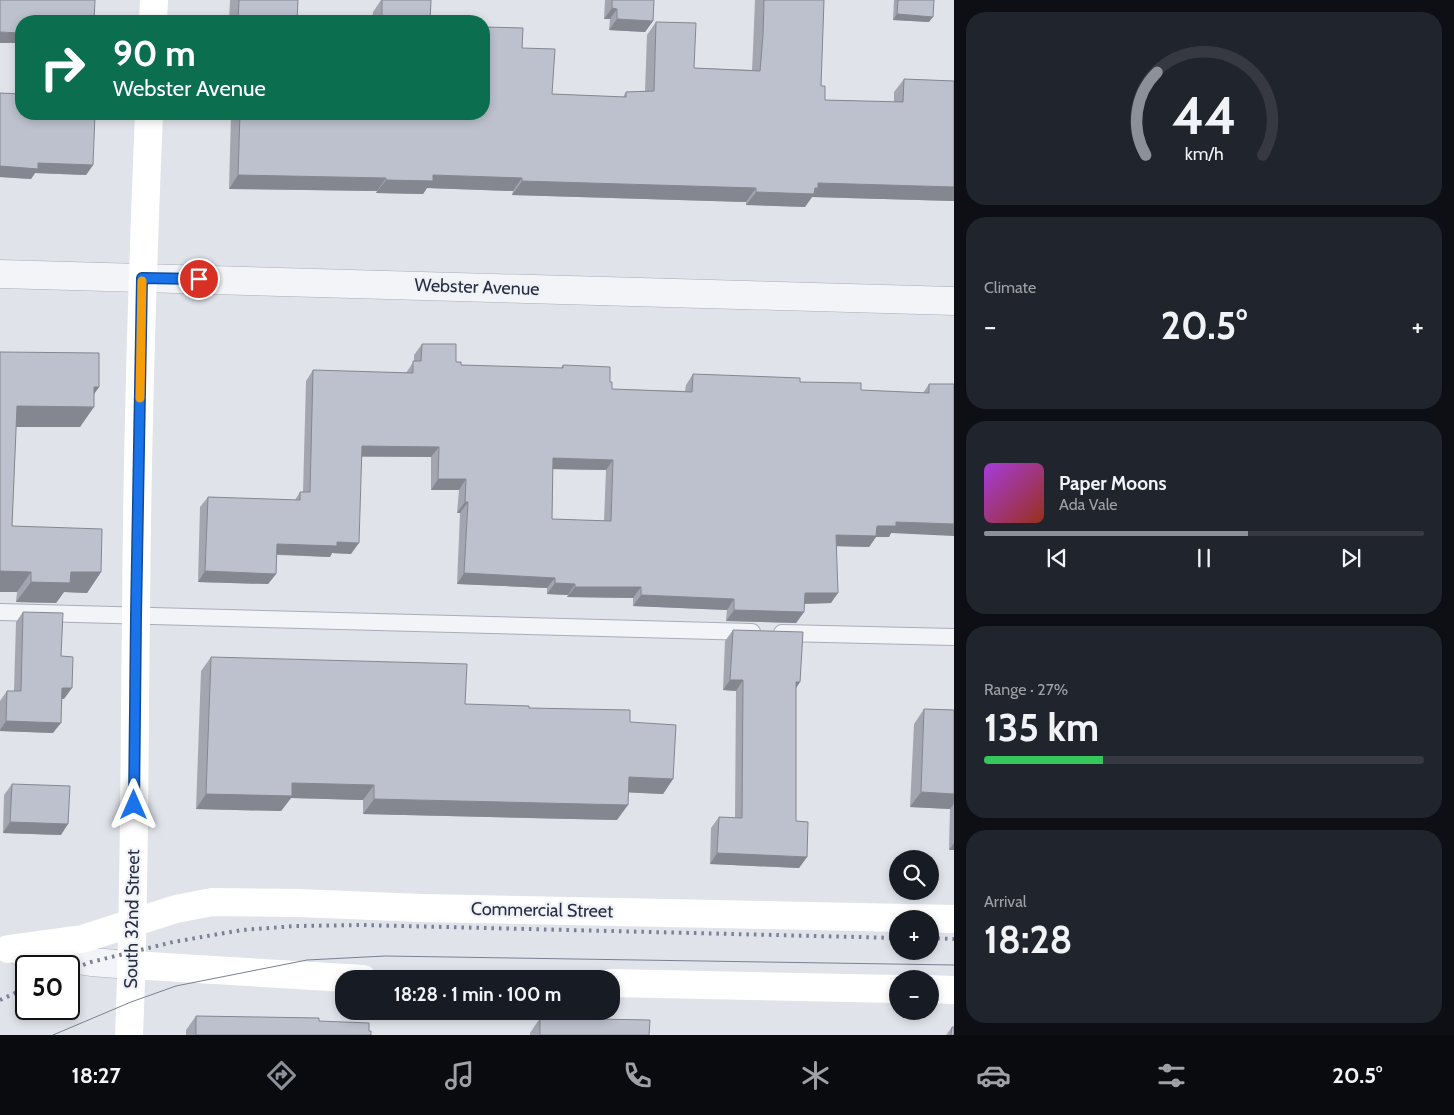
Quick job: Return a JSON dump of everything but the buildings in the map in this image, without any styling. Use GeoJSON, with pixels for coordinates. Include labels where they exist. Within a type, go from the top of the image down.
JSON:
{"type":"FeatureCollection","features":[{"type":"Feature","properties":{"kind":"main road"},"geometry":{"type":"LineString","coordinates":[[153,15],[154,0]]}},
{"type":"Feature","properties":{"kind":"main road","name":"South 32nd Street"},"geometry":{"type":"LineString","coordinates":[[129,1035],[132,965],[142,278],[149,120]]}},
{"type":"Feature","properties":{"kind":"main road","name":"Commercial Street"},"geometry":{"type":"LineString","coordinates":[[4,949],[82,939],[176,909],[212,902],[954,919]]}},
{"type":"Feature","properties":{"kind":"main road"},"geometry":{"type":"LineString","coordinates":[[132,965],[335,977]]}},
{"type":"Feature","properties":{"kind":"main road"},"geometry":{"type":"LineString","coordinates":[[620,983],[889,988]]}},
{"type":"Feature","properties":{"kind":"main road"},"geometry":{"type":"LineString","coordinates":[[939,989],[954,990]]}},
{"type":"Feature","properties":{"kind":"street","name":"Webster Avenue"},"geometry":{"type":"LineString","coordinates":[[0,274],[954,301]]}},
{"type":"Feature","properties":{"kind":"street"},"geometry":{"type":"LineString","coordinates":[[4,949],[91,962],[132,965]]}},
{"type":"Feature","properties":{"kind":"lane"},"geometry":{"type":"LineString","coordinates":[[0,612],[954,637]]}},
{"type":"Feature","properties":{"kind":"tram line"},"geometry":{"type":"LineString","coordinates":[[53,1035],[131,1002],[176,986],[307,960],[385,956],[954,965]]}},
{"type":"Feature","properties":{"kind":"railway"},"geometry":{"type":"LineString","coordinates":[[80,966],[173,942],[242,930],[296,926],[362,925],[889,938]]}},
{"type":"Feature","properties":{"kind":"railway"},"geometry":{"type":"LineString","coordinates":[[939,938],[954,939]]}},
{"type":"Feature","properties":{"kind":"railway"},"geometry":{"type":"LineString","coordinates":[[0,1000],[15,993]]}},
{"type":"Feature","properties":{"kind":"slow traffic"},"geometry":{"type":"LineString","coordinates":[[140,398],[142,281]]}},
{"type":"Feature","properties":{"kind":"route"},"geometry":{"type":"LineString","coordinates":[[134,805],[142,278],[199,279]]}}]}
